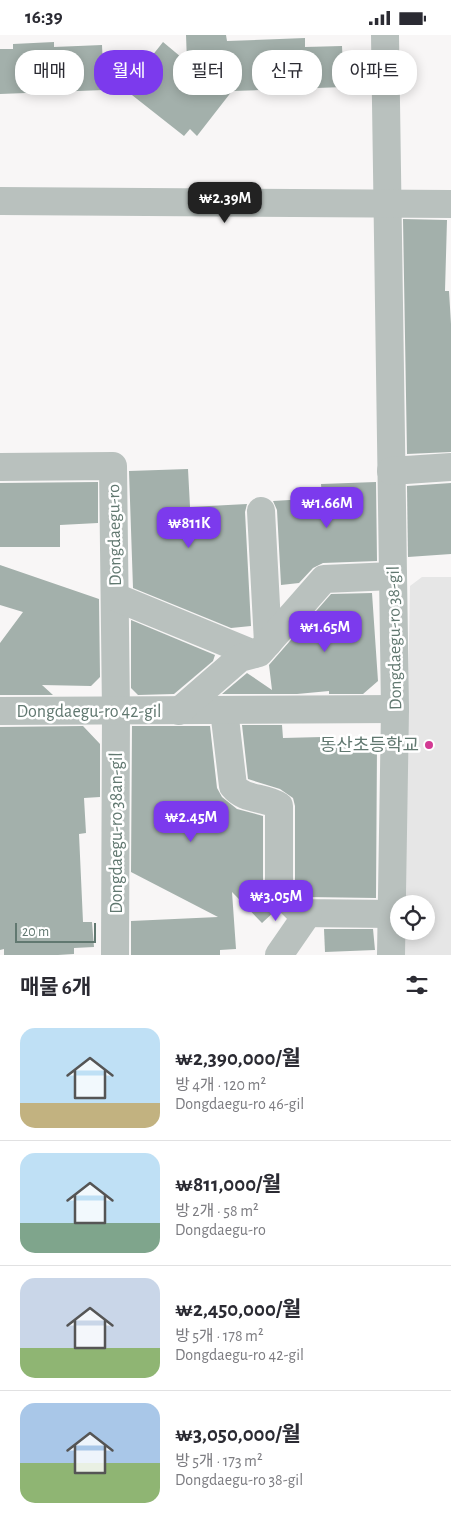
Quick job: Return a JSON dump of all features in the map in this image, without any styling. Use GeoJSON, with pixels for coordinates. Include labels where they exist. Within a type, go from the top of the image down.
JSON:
{"type":"FeatureCollection","features":[{"type":"Feature","properties":{"kind":"street","name":"Dongdaegu-ro 38-gil"},"geometry":{"type":"LineString","coordinates":[[385,35],[395,709],[392,895]]}},
{"type":"Feature","properties":{"kind":"street"},"geometry":{"type":"LineString","coordinates":[[0,201],[387,210],[451,204]]}},
{"type":"Feature","properties":{"kind":"street","name":"Dongdaegu-ro"},"geometry":{"type":"LineString","coordinates":[[0,467],[113,466],[116,711]]}},
{"type":"Feature","properties":{"kind":"street"},"geometry":{"type":"LineString","coordinates":[[391,471],[451,467]]}},
{"type":"Feature","properties":{"kind":"street"},"geometry":{"type":"LineString","coordinates":[[261,511],[261,649]]}},
{"type":"Feature","properties":{"kind":"street","name":"Dongdaegu-ro 42-gil"},"geometry":{"type":"LineString","coordinates":[[179,711],[240,658],[261,649],[324,579],[393,576]]}},
{"type":"Feature","properties":{"kind":"street","name":"Dongdaegu-ro"},"geometry":{"type":"LineString","coordinates":[[115,597],[261,649]]}},
{"type":"Feature","properties":{"kind":"street","name":"Dongdaegu-ro 42-gil"},"geometry":{"type":"LineString","coordinates":[[0,711],[395,709]]}},
{"type":"Feature","properties":{"kind":"street"},"geometry":{"type":"LineString","coordinates":[[224,710],[233,786],[240,795],[272,801],[279,806],[280,891],[301,913],[390,914]]}},
{"type":"Feature","properties":{"kind":"street","name":"Dongdaegu-ro 38an-gil"},"geometry":{"type":"LineString","coordinates":[[115,955],[116,711]]}},
{"type":"Feature","properties":{"kind":"street"},"geometry":{"type":"LineString","coordinates":[[279,955],[308,913]]}},
{"type":"Feature","properties":{"kind":"street","name":"Dongdaegu-ro 38-gil"},"geometry":{"type":"LineString","coordinates":[[391,940],[391,955]]}},
{"type":"Feature","properties":{"kind":"shaded area","name":"동산초등학교"},"geometry":{"type":"Polygon","coordinates":[[[422,577],[451,577],[451,955],[403,955],[403,940],[435,940],[435,895],[404,895],[410,586],[422,577]]]}},
{"type":"Feature","properties":{"kind":"building"},"geometry":{"type":"Polygon","coordinates":[[[186,35],[226,35],[227,41],[305,38],[305,47],[342,46],[342,50],[332,50],[332,87],[322,88],[322,50],[252,50],[252,90],[242,91],[242,50],[187,50],[186,35]]]}},
{"type":"Feature","properties":{"kind":"building"},"geometry":{"type":"Polygon","coordinates":[[[54,42],[54,47],[102,45],[102,50],[94,50],[94,90],[84,91],[84,50],[15,50],[15,93],[0,94],[0,49],[13,49],[13,44],[54,42]]]}},
{"type":"Feature","properties":{"kind":"building"},"geometry":{"type":"Polygon","coordinates":[[[163,42],[173,50],[173,95],[229,95],[197,136],[190,129],[184,136],[132,95],[163,95],[163,50],[157,50],[163,42]]]}},
{"type":"Feature","properties":{"kind":"building"},"geometry":{"type":"Polygon","coordinates":[[[403,219],[447,220],[445,291],[449,291],[451,324],[451,452],[407,454],[403,219]]]}},
{"type":"Feature","properties":{"kind":"building"},"geometry":{"type":"Polygon","coordinates":[[[188,469],[190,507],[247,504],[245,512],[251,626],[231,628],[133,588],[129,471],[188,469]]]}},
{"type":"Feature","properties":{"kind":"building"},"geometry":{"type":"Polygon","coordinates":[[[98,482],[98,523],[60,525],[60,547],[0,547],[0,483],[98,482]]]}},
{"type":"Feature","properties":{"kind":"building"},"geometry":{"type":"Polygon","coordinates":[[[376,482],[377,561],[323,563],[313,568],[299,583],[281,585],[277,510],[273,501],[322,498],[321,484],[376,482]]]}},
{"type":"Feature","properties":{"kind":"building"},"geometry":{"type":"Polygon","coordinates":[[[451,483],[451,554],[408,557],[407,486],[451,483]]]}},
{"type":"Feature","properties":{"kind":"building"},"geometry":{"type":"Polygon","coordinates":[[[0,565],[99,599],[100,677],[91,686],[42,685],[53,695],[0,695],[0,643],[23,612],[0,605],[0,565]]]}},
{"type":"Feature","properties":{"kind":"building"},"geometry":{"type":"Polygon","coordinates":[[[372,593],[378,681],[363,694],[329,694],[329,691],[297,694],[222,694],[247,673],[272,690],[269,665],[331,594],[372,593]]]}},
{"type":"Feature","properties":{"kind":"building"},"geometry":{"type":"Polygon","coordinates":[[[131,620],[215,655],[213,661],[174,694],[138,695],[131,688],[131,620]]]}},
{"type":"Feature","properties":{"kind":"building"},"geometry":{"type":"Polygon","coordinates":[[[242,725],[282,725],[283,738],[322,737],[322,747],[377,746],[376,898],[308,897],[295,885],[295,806],[293,798],[280,789],[248,779],[242,725]]]}},
{"type":"Feature","properties":{"kind":"building"},"geometry":{"type":"Polygon","coordinates":[[[83,726],[100,744],[100,797],[84,798],[86,833],[79,834],[83,922],[92,922],[94,947],[74,948],[74,954],[4,955],[4,949],[0,950],[0,727],[83,726]]]}},
{"type":"Feature","properties":{"kind":"building"},"geometry":{"type":"Polygon","coordinates":[[[132,726],[210,726],[217,788],[222,797],[237,809],[263,816],[263,891],[268,902],[276,910],[262,923],[232,892],[236,949],[220,950],[220,955],[131,955],[131,921],[218,917],[131,872],[132,726]]]}},
{"type":"Feature","properties":{"kind":"building"},"geometry":{"type":"Polygon","coordinates":[[[324,929],[373,929],[375,950],[325,952],[324,929]]]}},
{"type":"Feature","properties":{"kind":"place","name":"동산초등학교"},"geometry":{"type":"Point","coordinates":[429,745]}}]}
